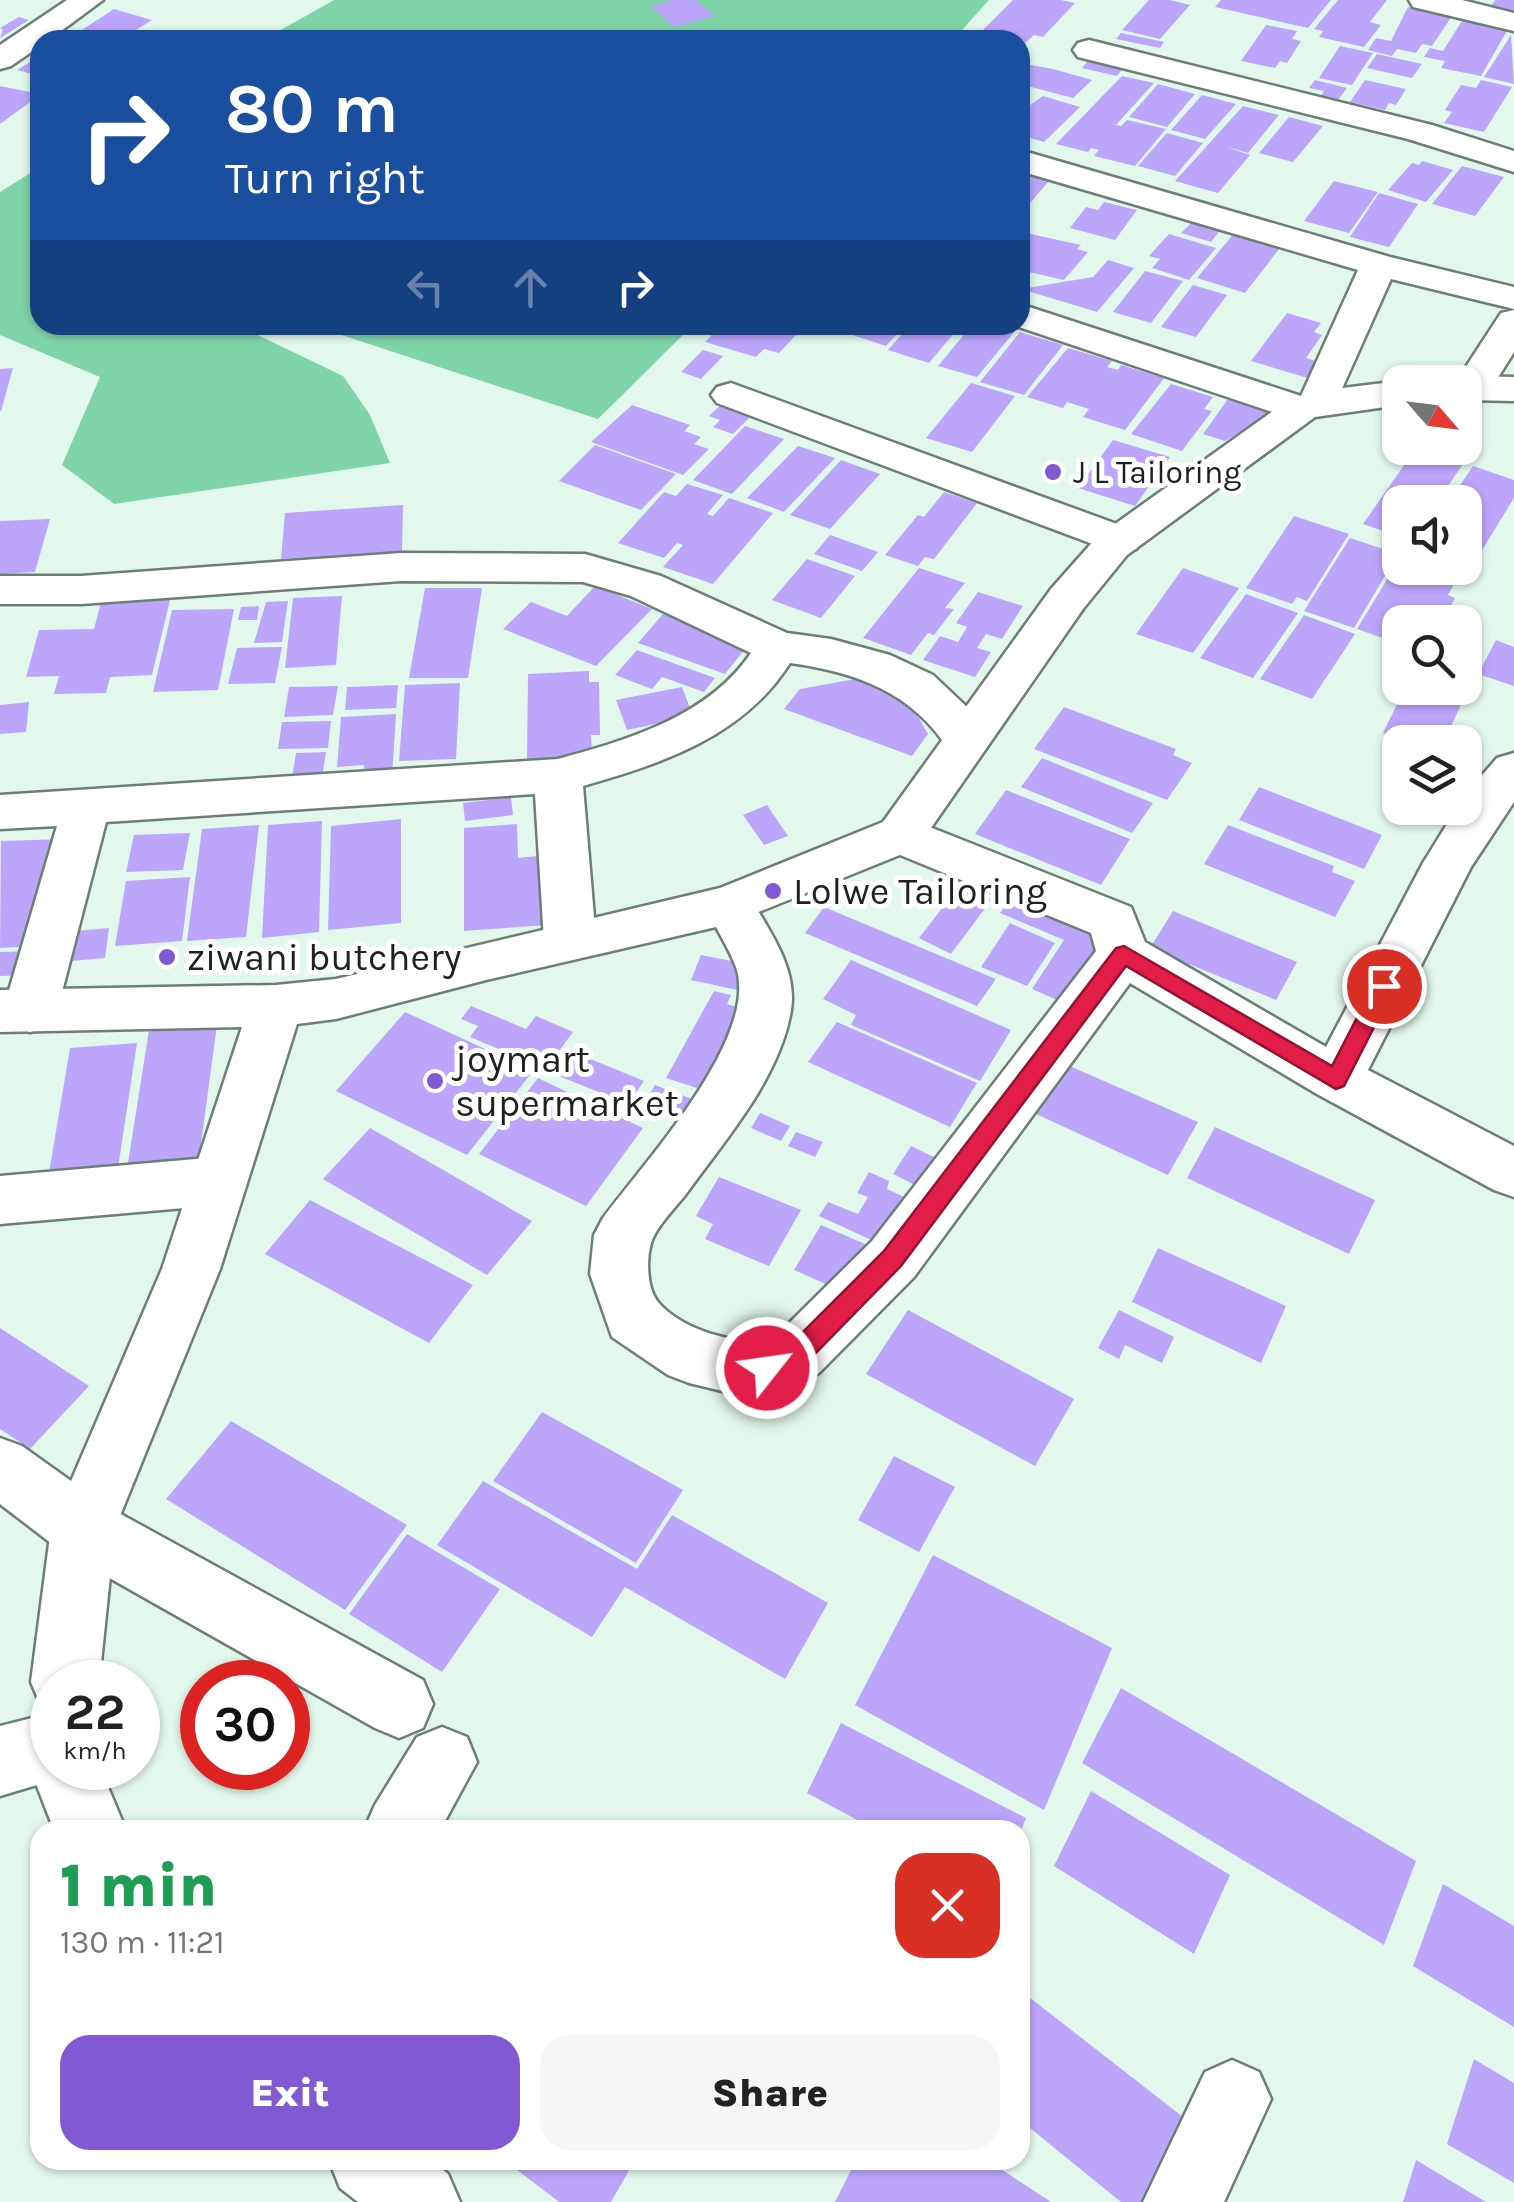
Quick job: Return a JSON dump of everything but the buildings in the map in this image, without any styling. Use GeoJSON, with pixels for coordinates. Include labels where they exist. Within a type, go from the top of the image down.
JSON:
{"type":"FeatureCollection","features":[{"type":"Feature","properties":{"kind":"street"},"geometry":{"type":"LineString","coordinates":[[42,30],[88,0]]}},
{"type":"Feature","properties":{"kind":"street"},"geometry":{"type":"LineString","coordinates":[[1424,0],[1514,22]]}},
{"type":"Feature","properties":{"kind":"street"},"geometry":{"type":"LineString","coordinates":[[0,58],[30,38]]}},
{"type":"Feature","properties":{"kind":"street"},"geometry":{"type":"LineString","coordinates":[[1089,50],[1420,132],[1514,162]]}},
{"type":"Feature","properties":{"kind":"street"},"geometry":{"type":"LineString","coordinates":[[1030,163],[1378,265],[1514,298]]}},
{"type":"Feature","properties":{"kind":"street"},"geometry":{"type":"LineString","coordinates":[[86,808],[15,1011],[276,1006],[336,999],[730,906],[900,835],[1067,599],[1121,540],[1309,406],[1378,265]]}},
{"type":"Feature","properties":{"kind":"street"},"geometry":{"type":"LineString","coordinates":[[1030,317],[1309,406],[1382,396]]}},
{"type":"Feature","properties":{"kind":"street"},"geometry":{"type":"LineString","coordinates":[[1482,368],[1514,321]]}},
{"type":"Feature","properties":{"kind":"street"},"geometry":{"type":"LineString","coordinates":[[1482,388],[1514,389]]}},
{"type":"Feature","properties":{"kind":"street"},"geometry":{"type":"LineString","coordinates":[[731,395],[1121,540]]}},
{"type":"Feature","properties":{"kind":"street"},"geometry":{"type":"LineString","coordinates":[[0,590],[81,590],[401,568],[584,568],[646,586],[778,647],[831,654],[874,666],[917,686],[954,721],[966,739]]}},
{"type":"Feature","properties":{"kind":"street"},"geometry":{"type":"LineString","coordinates":[[0,812],[558,776],[620,759],[702,724],[750,686],[778,647]]}},
{"type":"Feature","properties":{"kind":"street"},"geometry":{"type":"LineString","coordinates":[[1336,1080],[1448,863],[1481,809],[1514,770]]}},
{"type":"Feature","properties":{"kind":"street"},"geometry":{"type":"LineString","coordinates":[[558,776],[570,941]]}},
{"type":"Feature","properties":{"kind":"street"},"geometry":{"type":"LineString","coordinates":[[900,835],[1114,922],[1124,954],[1336,1080],[1514,1174]]}},
{"type":"Feature","properties":{"kind":"street"},"geometry":{"type":"LineString","coordinates":[[730,906],[764,969],[765,1008],[753,1050],[623,1236],[618,1274],[633,1318],[689,1356],[735,1366],[767,1368],[798,1354],[880,1272],[1124,954]]}},
{"type":"Feature","properties":{"kind":"street"},"geometry":{"type":"LineString","coordinates":[[67,1660],[84,1528],[191,1269],[276,1006]]}},
{"type":"Feature","properties":{"kind":"street"},"geometry":{"type":"LineString","coordinates":[[0,1200],[219,1181]]}},
{"type":"Feature","properties":{"kind":"street"},"geometry":{"type":"LineString","coordinates":[[0,1467],[84,1528],[398,1704]]}},
{"type":"Feature","properties":{"kind":"street"},"geometry":{"type":"LineString","coordinates":[[0,1760],[30,1753]]}},
{"type":"Feature","properties":{"kind":"street"},"geometry":{"type":"LineString","coordinates":[[406,1820],[442,1762]]}},
{"type":"Feature","properties":{"kind":"street"},"geometry":{"type":"LineString","coordinates":[[74,1790],[86,1820]]}},
{"type":"Feature","properties":{"kind":"street"},"geometry":{"type":"LineString","coordinates":[[1183,2202],[1232,2100]]}},
{"type":"Feature","properties":{"kind":"street"},"geometry":{"type":"LineString","coordinates":[[380,2170],[420,2202]]}},
{"type":"Feature","properties":{"kind":"green space"},"geometry":{"type":"Polygon","coordinates":[[[334,0],[989,0],[962,30],[281,30],[334,0]]]}},
{"type":"Feature","properties":{"kind":"green space"},"geometry":{"type":"Polygon","coordinates":[[[30,173],[30,335],[258,335],[343,376],[370,415],[390,463],[114,504],[62,465],[100,377],[0,335],[0,192],[30,173]]]}},
{"type":"Feature","properties":{"kind":"green space"},"geometry":{"type":"Polygon","coordinates":[[[342,335],[683,335],[598,419],[342,335]]]}},
{"type":"Feature","properties":{"kind":"place","name":"J L Tailoring"},"geometry":{"type":"Point","coordinates":[1053,472]}},
{"type":"Feature","properties":{"kind":"place","name":"Lolwe Tailoring"},"geometry":{"type":"Point","coordinates":[773,891]}},
{"type":"Feature","properties":{"kind":"place","name":"ziwani butchery"},"geometry":{"type":"Point","coordinates":[167,957]}},
{"type":"Feature","properties":{"kind":"place","name":"joymart supermarket"},"geometry":{"type":"Point","coordinates":[435,1081]}},
{"type":"Feature","properties":{"kind":"route"},"geometry":{"type":"LineString","coordinates":[[767,1368],[798,1354],[893,1259],[1124,954],[1336,1080],[1384,986]]}}]}
